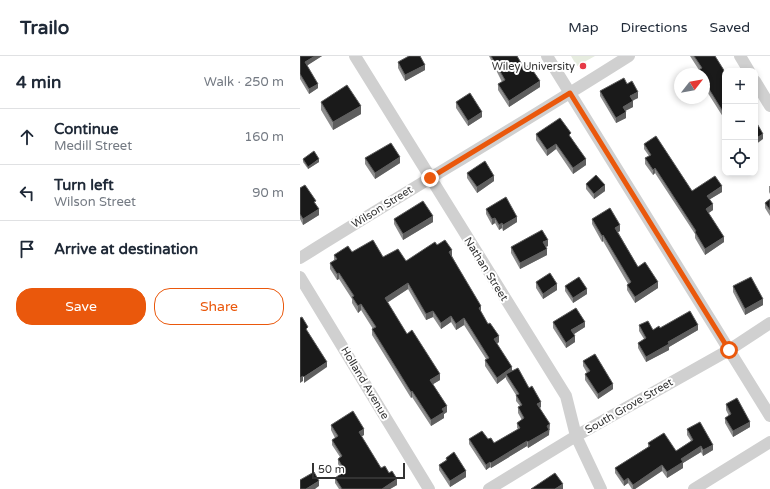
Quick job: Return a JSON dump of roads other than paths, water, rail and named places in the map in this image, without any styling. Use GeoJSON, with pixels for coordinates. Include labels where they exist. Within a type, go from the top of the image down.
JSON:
{"type":"FeatureCollection","features":[{"type":"Feature","properties":{"kind":"street","name":"Nathan Street"},"geometry":{"type":"LineString","coordinates":[[355,56],[566,396],[576,436],[601,489]]}},
{"type":"Feature","properties":{"kind":"street"},"geometry":{"type":"LineString","coordinates":[[547,56],[770,416]]}},
{"type":"Feature","properties":{"kind":"street","name":"Wilson Street"},"geometry":{"type":"LineString","coordinates":[[300,258],[628,56]]}},
{"type":"Feature","properties":{"kind":"street"},"geometry":{"type":"LineString","coordinates":[[740,56],[747,68]]}},
{"type":"Feature","properties":{"kind":"street"},"geometry":{"type":"LineString","coordinates":[[758,86],[770,106]]}},
{"type":"Feature","properties":{"kind":"street","name":"Holland Avenue"},"geometry":{"type":"LineString","coordinates":[[300,277],[429,489]]}},
{"type":"Feature","properties":{"kind":"street","name":"South Grove Street"},"geometry":{"type":"LineString","coordinates":[[489,489],[576,436],[729,350],[770,323]]}},
{"type":"Feature","properties":{"kind":"street"},"geometry":{"type":"LineString","coordinates":[[694,489],[770,442]]}},
{"type":"Feature","properties":{"kind":"place","name":"Wiley University"},"geometry":{"type":"Point","coordinates":[583,66]}}]}
